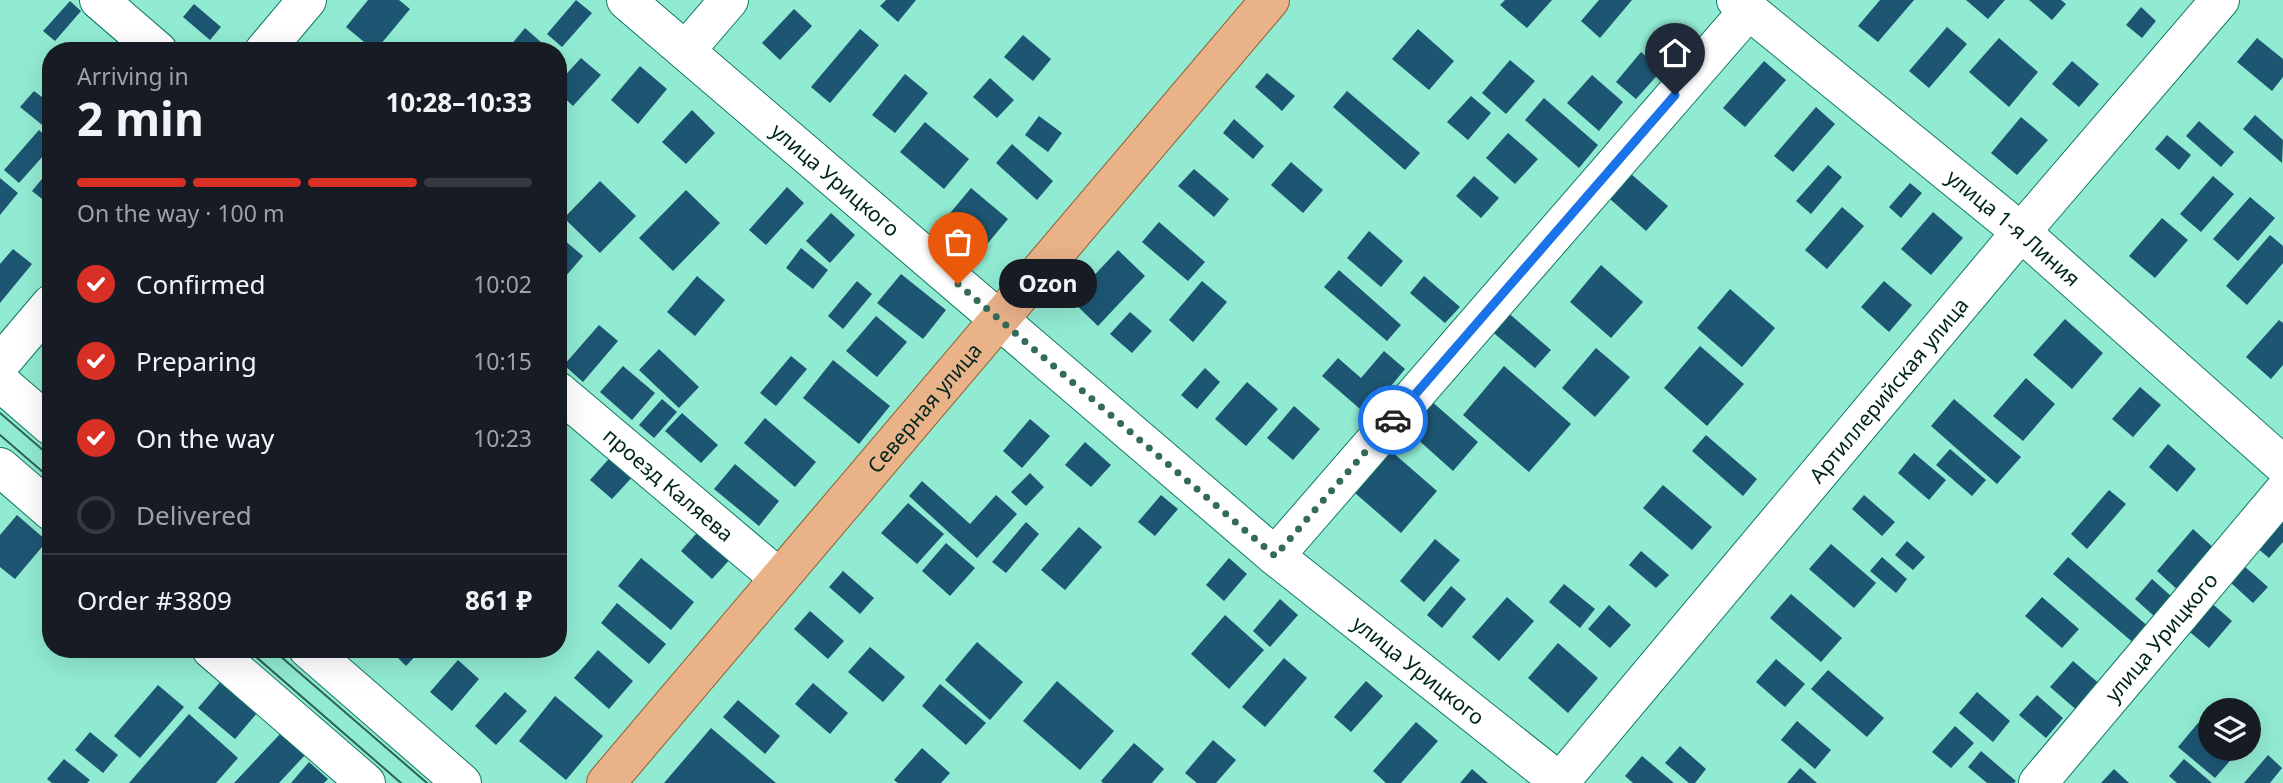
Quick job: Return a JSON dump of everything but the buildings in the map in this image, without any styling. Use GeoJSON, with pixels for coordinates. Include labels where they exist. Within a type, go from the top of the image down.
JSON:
{"type":"FeatureCollection","features":[{"type":"Feature","properties":{"kind":"main road","name":"Северная улица"},"geometry":{"type":"LineString","coordinates":[[606,783],[1270,0]]}},
{"type":"Feature","properties":{"kind":"street"},"geometry":{"type":"LineString","coordinates":[[99,0],[148,42]]}},
{"type":"Feature","properties":{"kind":"street"},"geometry":{"type":"LineString","coordinates":[[272,42],[307,0]]}},
{"type":"Feature","properties":{"kind":"street","name":"улица Урицкого"},"geometry":{"type":"LineString","coordinates":[[626,0],[1275,556],[1560,783]]}},
{"type":"Feature","properties":{"kind":"street"},"geometry":{"type":"LineString","coordinates":[[686,50],[729,0]]}},
{"type":"Feature","properties":{"kind":"street","name":"Артиллерийская улица"},"geometry":{"type":"LineString","coordinates":[[1560,783],[2021,232],[2220,0]]}},
{"type":"Feature","properties":{"kind":"street"},"geometry":{"type":"LineString","coordinates":[[1275,556],[1742,5]]}},
{"type":"Feature","properties":{"kind":"street","name":"улица 1-я Линия"},"geometry":{"type":"LineString","coordinates":[[1742,5],[2021,232],[2283,465]]}},
{"type":"Feature","properties":{"kind":"street"},"geometry":{"type":"LineString","coordinates":[[0,364],[42,315]]}},
{"type":"Feature","properties":{"kind":"street"},"geometry":{"type":"LineString","coordinates":[[0,382],[42,418]]}},
{"type":"Feature","properties":{"kind":"street","name":"проезд Каляева"},"geometry":{"type":"LineString","coordinates":[[567,399],[779,578]]}},
{"type":"Feature","properties":{"kind":"street"},"geometry":{"type":"LineString","coordinates":[[0,467],[42,503]]}},
{"type":"Feature","properties":{"kind":"street","name":"улица Урицкого"},"geometry":{"type":"LineString","coordinates":[[2038,783],[2283,492]]}},
{"type":"Feature","properties":{"kind":"street"},"geometry":{"type":"LineString","coordinates":[[221,658],[366,783]]}},
{"type":"Feature","properties":{"kind":"street"},"geometry":{"type":"LineString","coordinates":[[318,658],[463,783]]}},
{"type":"Feature","properties":{"kind":"tram line"},"geometry":{"type":"LineString","coordinates":[[0,413],[42,449]]}},
{"type":"Feature","properties":{"kind":"tram line"},"geometry":{"type":"LineString","coordinates":[[0,435],[42,471]]}},
{"type":"Feature","properties":{"kind":"tram line"},"geometry":{"type":"LineString","coordinates":[[257,658],[401,783]]}},
{"type":"Feature","properties":{"kind":"tram line"},"geometry":{"type":"LineString","coordinates":[[282,658],[427,783]]}},
{"type":"Feature","properties":{"kind":"way so far"},"geometry":{"type":"LineString","coordinates":[[958,284],[1275,556],[1393,420]]}},
{"type":"Feature","properties":{"kind":"place","name":"Ozon"},"geometry":{"type":"Point","coordinates":[958,284]}},
{"type":"Feature","properties":{"kind":"route"},"geometry":{"type":"LineString","coordinates":[[1393,420],[1675,95]]}}]}
